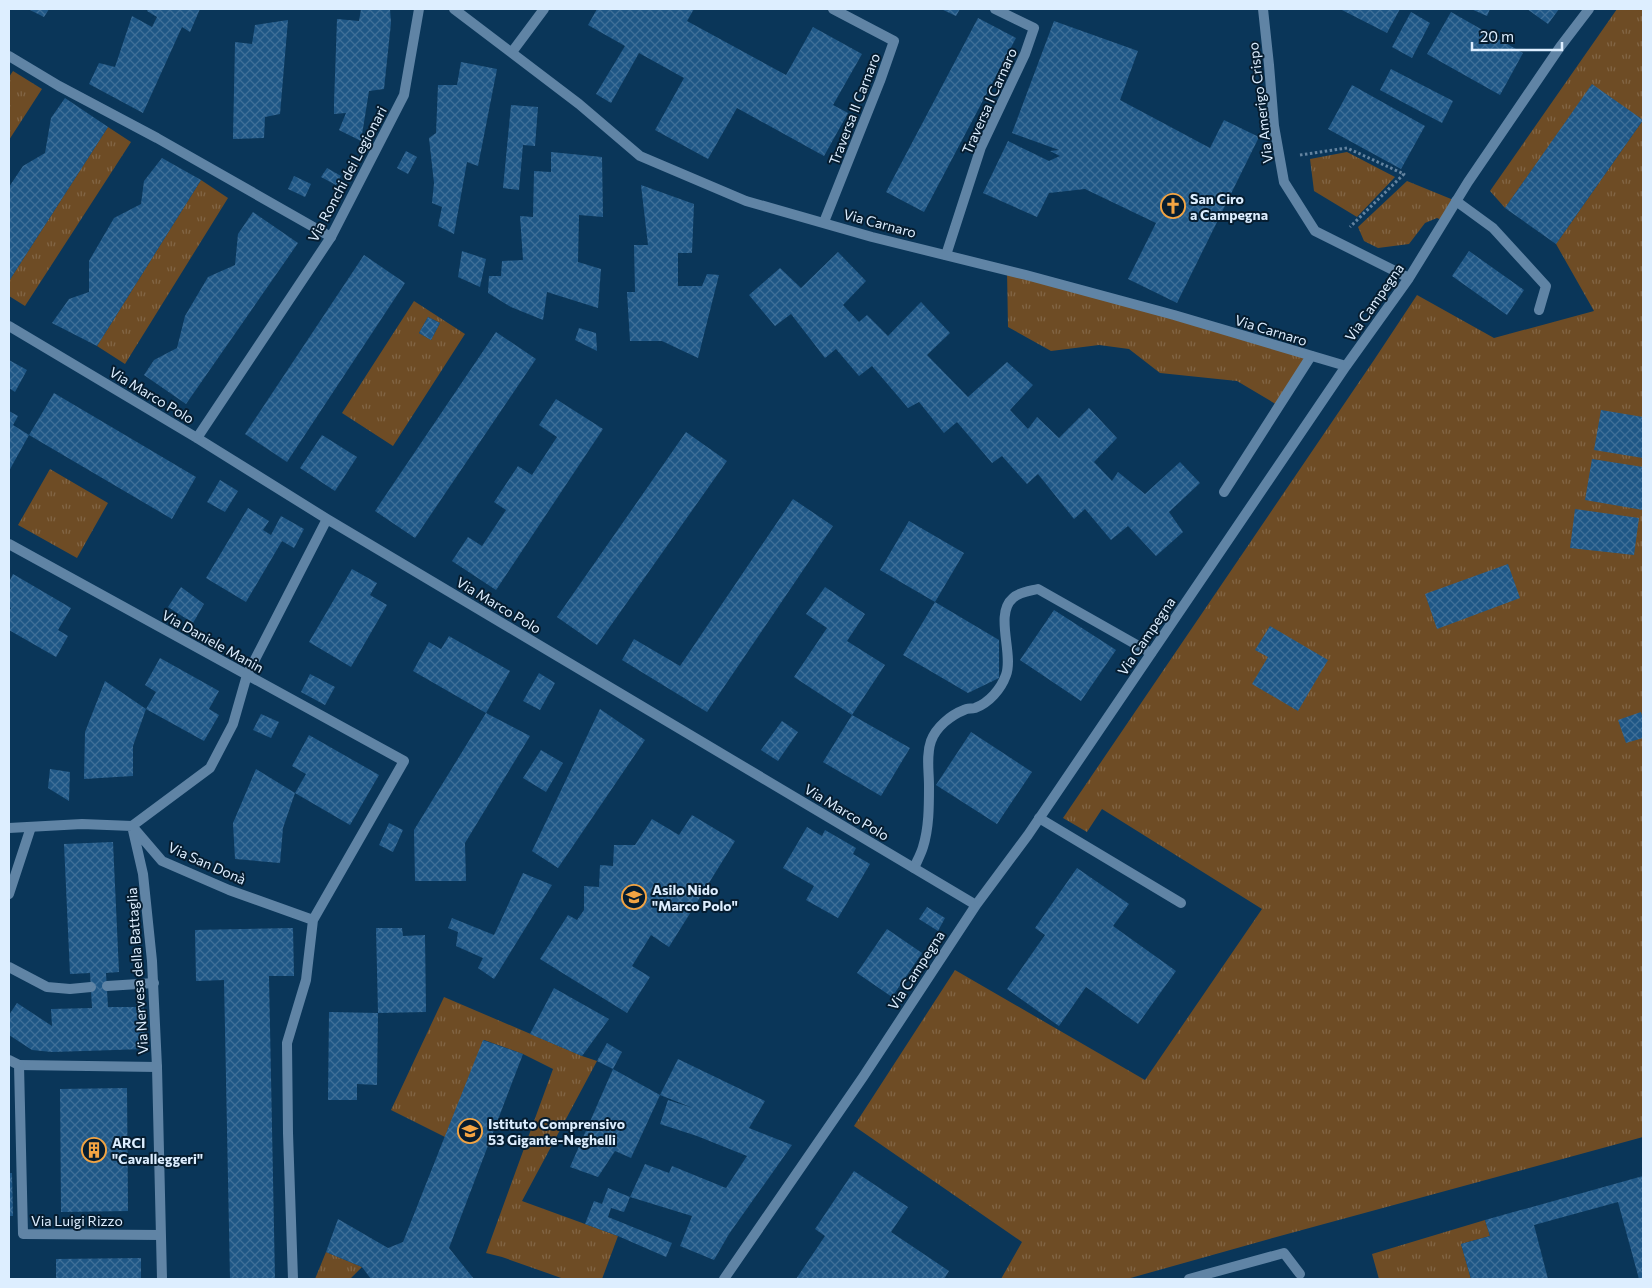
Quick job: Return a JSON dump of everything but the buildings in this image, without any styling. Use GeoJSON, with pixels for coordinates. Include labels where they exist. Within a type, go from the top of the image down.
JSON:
{"type":"FeatureCollection","features":[{"type":"Feature","properties":{"kind":"street","name":"Via Ronchi dei Legionari"},"geometry":{"type":"LineString","coordinates":[[197,438],[331,237],[404,96],[419,9]]}},
{"type":"Feature","properties":{"kind":"street","name":"Via Carnaro"},"geometry":{"type":"LineString","coordinates":[[454,9],[579,104],[640,156],[746,201],[872,237],[1026,274],[1346,366]]}},
{"type":"Feature","properties":{"kind":"street"},"geometry":{"type":"LineString","coordinates":[[512,52],[544,9]]}},
{"type":"Feature","properties":{"kind":"street","name":"Traversa II Carnaro"},"geometry":{"type":"LineString","coordinates":[[824,222],[894,41],[833,9]]}},
{"type":"Feature","properties":{"kind":"street","name":"Traversa I Carnaro"},"geometry":{"type":"LineString","coordinates":[[946,255],[981,147],[1025,54],[1034,28],[995,9]]}},
{"type":"Feature","properties":{"kind":"street","name":"Via Amerigo Crispo"},"geometry":{"type":"LineString","coordinates":[[1263,9],[1270,65],[1274,126],[1284,182],[1315,231],[1409,278]]}},
{"type":"Feature","properties":{"kind":"street","name":"Via Campegna"},"geometry":{"type":"LineString","coordinates":[[724,1279],[863,1077],[976,905],[1039,818],[1346,366],[1409,278],[1456,201],[1560,47],[1590,9]]}},
{"type":"Feature","properties":{"kind":"street"},"geometry":{"type":"LineString","coordinates":[[9,56],[59,86],[157,138],[331,237]]}},
{"type":"Feature","properties":{"kind":"street"},"geometry":{"type":"LineString","coordinates":[[1456,201],[1493,228],[1546,286],[1539,310]]}},
{"type":"Feature","properties":{"kind":"street","name":"Via Marco Polo"},"geometry":{"type":"LineString","coordinates":[[9,326],[976,905]]}},
{"type":"Feature","properties":{"kind":"street"},"geometry":{"type":"LineString","coordinates":[[1224,492],[1311,356]]}},
{"type":"Feature","properties":{"kind":"street"},"geometry":{"type":"LineString","coordinates":[[9,828],[82,824],[132,826],[210,768],[233,724],[247,676],[328,518]]}},
{"type":"Feature","properties":{"kind":"street","name":"Via Daniele Manin"},"geometry":{"type":"LineString","coordinates":[[9,544],[404,762],[313,920]]}},
{"type":"Feature","properties":{"kind":"street"},"geometry":{"type":"LineString","coordinates":[[914,868],[923,846],[928,822],[928,753],[932,739],[938,729],[948,719],[964,709],[975,708],[988,701],[998,690],[1006,674],[1008,657],[1004,616],[1007,606],[1013,598],[1023,592],[1038,590],[1151,653]]}},
{"type":"Feature","properties":{"kind":"street"},"geometry":{"type":"LineString","coordinates":[[1039,818],[1181,903]]}},
{"type":"Feature","properties":{"kind":"street","name":"Via San Donà"},"geometry":{"type":"LineString","coordinates":[[132,826],[162,861],[229,890],[313,920]]}},
{"type":"Feature","properties":{"kind":"street","name":"Via Nervesa della Battaglia"},"geometry":{"type":"LineString","coordinates":[[132,826],[143,874],[154,983],[162,1279]]}},
{"type":"Feature","properties":{"kind":"street"},"geometry":{"type":"LineString","coordinates":[[9,894],[31,827]]}},
{"type":"Feature","properties":{"kind":"street"},"geometry":{"type":"LineString","coordinates":[[293,1279],[287,1043],[306,980],[313,920]]}},
{"type":"Feature","properties":{"kind":"street"},"geometry":{"type":"LineString","coordinates":[[9,967],[47,987],[70,989],[90,987]]}},
{"type":"Feature","properties":{"kind":"street"},"geometry":{"type":"LineString","coordinates":[[107,986],[154,983]]}},
{"type":"Feature","properties":{"kind":"street"},"geometry":{"type":"LineString","coordinates":[[9,1060],[19,1065],[157,1067]]}},
{"type":"Feature","properties":{"kind":"street","name":"Via Luigi Rizzo"},"geometry":{"type":"LineString","coordinates":[[19,1065],[23,1234],[161,1235]]}},
{"type":"Feature","properties":{"kind":"street"},"geometry":{"type":"LineString","coordinates":[[1189,1279],[1284,1253],[1300,1274]]}},
{"type":"Feature","properties":{"kind":"path"},"geometry":{"type":"LineString","coordinates":[[1280,158],[1348,148],[1404,174],[1335,241]]}},
{"type":"Feature","properties":{"kind":"green space"},"geometry":{"type":"Polygon","coordinates":[[[1617,9],[1643,9],[1643,120],[1592,85],[1505,208],[1490,191],[1617,9]]]}},
{"type":"Feature","properties":{"kind":"green space"},"geometry":{"type":"Polygon","coordinates":[[[13,71],[42,89],[9,140],[9,77],[13,71]]]}},
{"type":"Feature","properties":{"kind":"green space"},"geometry":{"type":"Polygon","coordinates":[[[1643,120],[1643,1137],[1127,1279],[1001,1279],[1022,1242],[854,1126],[955,970],[1145,1080],[1262,909],[1102,809],[1087,832],[1063,818],[1417,295],[1494,338],[1594,311],[1556,244],[1643,120]]]}},
{"type":"Feature","properties":{"kind":"green space"},"geometry":{"type":"Polygon","coordinates":[[[108,127],[131,142],[25,306],[9,296],[9,281],[108,127]]]}},
{"type":"Feature","properties":{"kind":"green space"},"geometry":{"type":"Polygon","coordinates":[[[1347,152],[1395,177],[1357,217],[1314,191],[1310,159],[1347,152]]]}},
{"type":"Feature","properties":{"kind":"green space"},"geometry":{"type":"Polygon","coordinates":[[[201,180],[228,198],[125,364],[97,346],[201,180]]]}},
{"type":"Feature","properties":{"kind":"green space"},"geometry":{"type":"Polygon","coordinates":[[[1407,181],[1456,201],[1444,221],[1437,218],[1425,223],[1409,244],[1378,248],[1364,241],[1358,227],[1407,181]]]}},
{"type":"Feature","properties":{"kind":"green space"},"geometry":{"type":"Polygon","coordinates":[[[1007,270],[1311,356],[1279,406],[1237,381],[1160,373],[1129,349],[1099,345],[1051,351],[1008,327],[1007,270]]]}},
{"type":"Feature","properties":{"kind":"green space"},"geometry":{"type":"Polygon","coordinates":[[[414,301],[465,334],[393,446],[342,413],[414,301]],[[428,317],[419,333],[431,340],[440,323],[428,317]]]}},
{"type":"Feature","properties":{"kind":"green space"},"geometry":{"type":"Polygon","coordinates":[[[50,469],[108,503],[77,558],[18,525],[50,469]]]}},
{"type":"Feature","properties":{"kind":"green space"},"geometry":{"type":"Polygon","coordinates":[[[444,997],[597,1061],[522,1201],[618,1236],[602,1279],[564,1279],[486,1253],[553,1069],[523,1054],[484,1040],[445,1137],[391,1110],[444,997]]]}},
{"type":"Feature","properties":{"kind":"green space"},"geometry":{"type":"Polygon","coordinates":[[[1485,1220],[1490,1236],[1461,1244],[1471,1279],[1379,1279],[1372,1254],[1485,1220]]]}},
{"type":"Feature","properties":{"kind":"green space"},"geometry":{"type":"Polygon","coordinates":[[[326,1252],[362,1267],[350,1279],[315,1279],[326,1252]]]}},
{"type":"Feature","properties":{"kind":"place","name":"San Ciro a Campegna"},"geometry":{"type":"Point","coordinates":[1173,206]}},
{"type":"Feature","properties":{"kind":"place","name":"Asilo Nido \"Marco Polo\""},"geometry":{"type":"Point","coordinates":[634,897]}},
{"type":"Feature","properties":{"kind":"place","name":"Istituto Comprensivo 53 Gigante-Neghelli"},"geometry":{"type":"Point","coordinates":[470,1131]}},
{"type":"Feature","properties":{"kind":"place","name":"ARCI \"Cavalleggeri\""},"geometry":{"type":"Point","coordinates":[94,1150]}}]}
